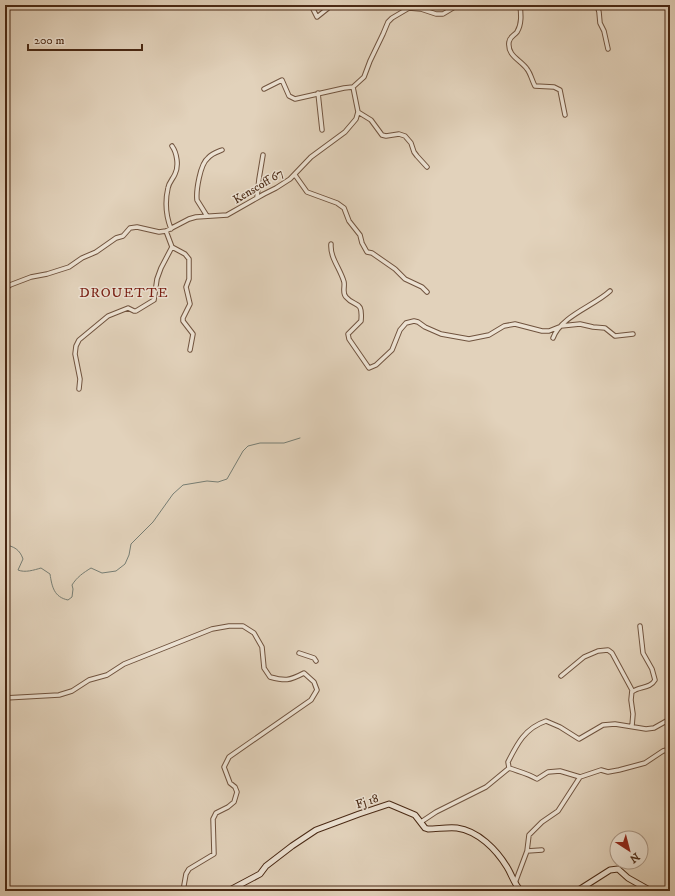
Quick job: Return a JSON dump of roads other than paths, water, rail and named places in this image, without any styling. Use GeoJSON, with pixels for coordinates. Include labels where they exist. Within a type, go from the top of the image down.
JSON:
{"type":"FeatureCollection","features":[{"type":"Feature","properties":{"kind":"street"},"geometry":{"type":"LineString","coordinates":[[312,5],[316,17],[332,5]]}},
{"type":"Feature","properties":{"kind":"street"},"geometry":{"type":"LineString","coordinates":[[264,89],[282,80],[284,81],[287,92],[291,98],[301,99],[318,93],[353,87],[364,77],[388,22],[392,18],[409,8],[421,9],[436,14],[443,14],[458,5]]}},
{"type":"Feature","properties":{"kind":"street"},"geometry":{"type":"LineString","coordinates":[[520,5],[521,20],[516,33],[510,37],[509,50],[527,68],[535,86],[554,87],[560,90],[565,115]]}},
{"type":"Feature","properties":{"kind":"street"},"geometry":{"type":"LineString","coordinates":[[597,5],[600,23],[604,31],[608,48]]}},
{"type":"Feature","properties":{"kind":"street"},"geometry":{"type":"LineString","coordinates":[[353,87],[358,112],[371,120],[382,135],[403,134],[411,143],[414,152],[427,167]]}},
{"type":"Feature","properties":{"kind":"street"},"geometry":{"type":"LineString","coordinates":[[318,93],[322,130]]}},
{"type":"Feature","properties":{"kind":"street","name":"Kenscoff 67"},"geometry":{"type":"LineString","coordinates":[[5,289],[10,285],[31,277],[69,267],[82,258],[96,252],[116,238],[123,236],[130,228],[144,228],[159,232],[171,229],[189,219],[227,215],[257,197],[276,188],[294,175],[311,157],[345,132],[356,119],[358,112]]}},
{"type":"Feature","properties":{"kind":"street"},"geometry":{"type":"LineString","coordinates":[[171,229],[167,212],[168,189],[176,173],[177,166],[177,158],[172,146]]}},
{"type":"Feature","properties":{"kind":"street"},"geometry":{"type":"LineString","coordinates":[[207,216],[197,200],[201,173],[204,162],[208,157],[222,150]]}},
{"type":"Feature","properties":{"kind":"street"},"geometry":{"type":"LineString","coordinates":[[257,197],[263,155]]}},
{"type":"Feature","properties":{"kind":"street"},"geometry":{"type":"LineString","coordinates":[[294,175],[307,192],[337,203],[344,208],[349,221],[360,235],[367,252],[372,253],[395,269],[405,279],[422,287],[427,292]]}},
{"type":"Feature","properties":{"kind":"street"},"geometry":{"type":"LineString","coordinates":[[166,231],[172,247],[186,254],[189,259],[189,279],[186,287],[190,304],[183,321],[193,334],[190,350]]}},
{"type":"Feature","properties":{"kind":"street"},"geometry":{"type":"LineString","coordinates":[[331,244],[331,254],[340,270],[345,295],[348,299],[356,303],[361,309],[361,321],[348,334],[349,339],[368,368],[376,365],[392,350],[400,330],[406,323],[414,321],[441,334],[469,339],[489,335],[504,326],[515,324],[542,331],[550,331],[560,327],[580,324],[605,328],[615,336],[633,334]]}},
{"type":"Feature","properties":{"kind":"street"},"geometry":{"type":"LineString","coordinates":[[79,389],[80,379],[75,354],[76,346],[80,340],[108,316],[128,308],[136,311],[153,302],[160,268],[172,247]]}},
{"type":"Feature","properties":{"kind":"street"},"geometry":{"type":"LineString","coordinates":[[553,338],[555,332],[560,327],[610,291]]}},
{"type":"Feature","properties":{"kind":"street"},"geometry":{"type":"LineString","coordinates":[[5,698],[59,695],[72,691],[89,680],[107,675],[124,664],[212,629],[229,626],[243,626],[254,633],[262,647],[264,668],[270,677],[289,681],[304,673],[314,682],[317,690],[311,700],[229,757],[224,767],[230,783],[235,787],[237,792],[234,802],[216,813],[213,819],[214,854],[189,869],[186,874],[183,891]]}},
{"type":"Feature","properties":{"kind":"street"},"geometry":{"type":"LineString","coordinates":[[631,692],[638,688],[648,686],[655,680],[652,669],[643,653],[640,626]]}},
{"type":"Feature","properties":{"kind":"street"},"geometry":{"type":"LineString","coordinates":[[561,676],[584,657],[598,651],[608,650],[612,653],[631,687],[633,714],[632,726]]}},
{"type":"Feature","properties":{"kind":"street"},"geometry":{"type":"LineString","coordinates":[[299,653],[314,658],[316,661]]}},
{"type":"Feature","properties":{"kind":"street"},"geometry":{"type":"LineString","coordinates":[[509,768],[508,762],[516,745],[531,728],[539,723],[546,721],[579,739],[603,725],[615,724],[646,729],[654,728],[670,719]]}},
{"type":"Feature","properties":{"kind":"street"},"geometry":{"type":"LineString","coordinates":[[509,768],[528,773],[537,779],[548,772],[560,771],[580,777],[601,770],[608,772],[645,763],[663,751],[670,749]]}},
{"type":"Feature","properties":{"kind":"street"},"geometry":{"type":"LineString","coordinates":[[421,822],[436,812],[486,787],[509,768]]}},
{"type":"Feature","properties":{"kind":"street"},"geometry":{"type":"LineString","coordinates":[[518,888],[527,851],[529,835],[542,822],[558,811],[580,777]]}},
{"type":"Feature","properties":{"kind":"street","name":"Fj 18"},"geometry":{"type":"LineString","coordinates":[[228,891],[260,874],[266,866],[316,830],[389,804],[415,814],[425,828],[456,828],[474,833],[486,841],[506,866],[518,888]]}},
{"type":"Feature","properties":{"kind":"street"},"geometry":{"type":"LineString","coordinates":[[527,851],[542,850]]}},
{"type":"Feature","properties":{"kind":"street"},"geometry":{"type":"LineString","coordinates":[[577,891],[610,870],[618,869],[628,878],[651,891]]}},
{"type":"Feature","properties":{"kind":"waterway"},"geometry":{"type":"LineString","coordinates":[[5,545],[16,549],[22,556],[23,559],[18,570],[27,571],[41,568],[50,574],[54,591],[63,599],[68,600],[72,597],[72,585],[74,582],[80,575],[91,568],[102,573],[116,571],[125,564],[129,555],[131,544],[153,522],[173,494],[183,485],[207,481],[218,482],[227,479],[243,451],[248,446],[260,443],[284,443],[300,438]]}},
{"type":"Feature","properties":{"kind":"district","name":"DROUETTE"},"geometry":{"type":"Point","coordinates":[124,292]}}]}
